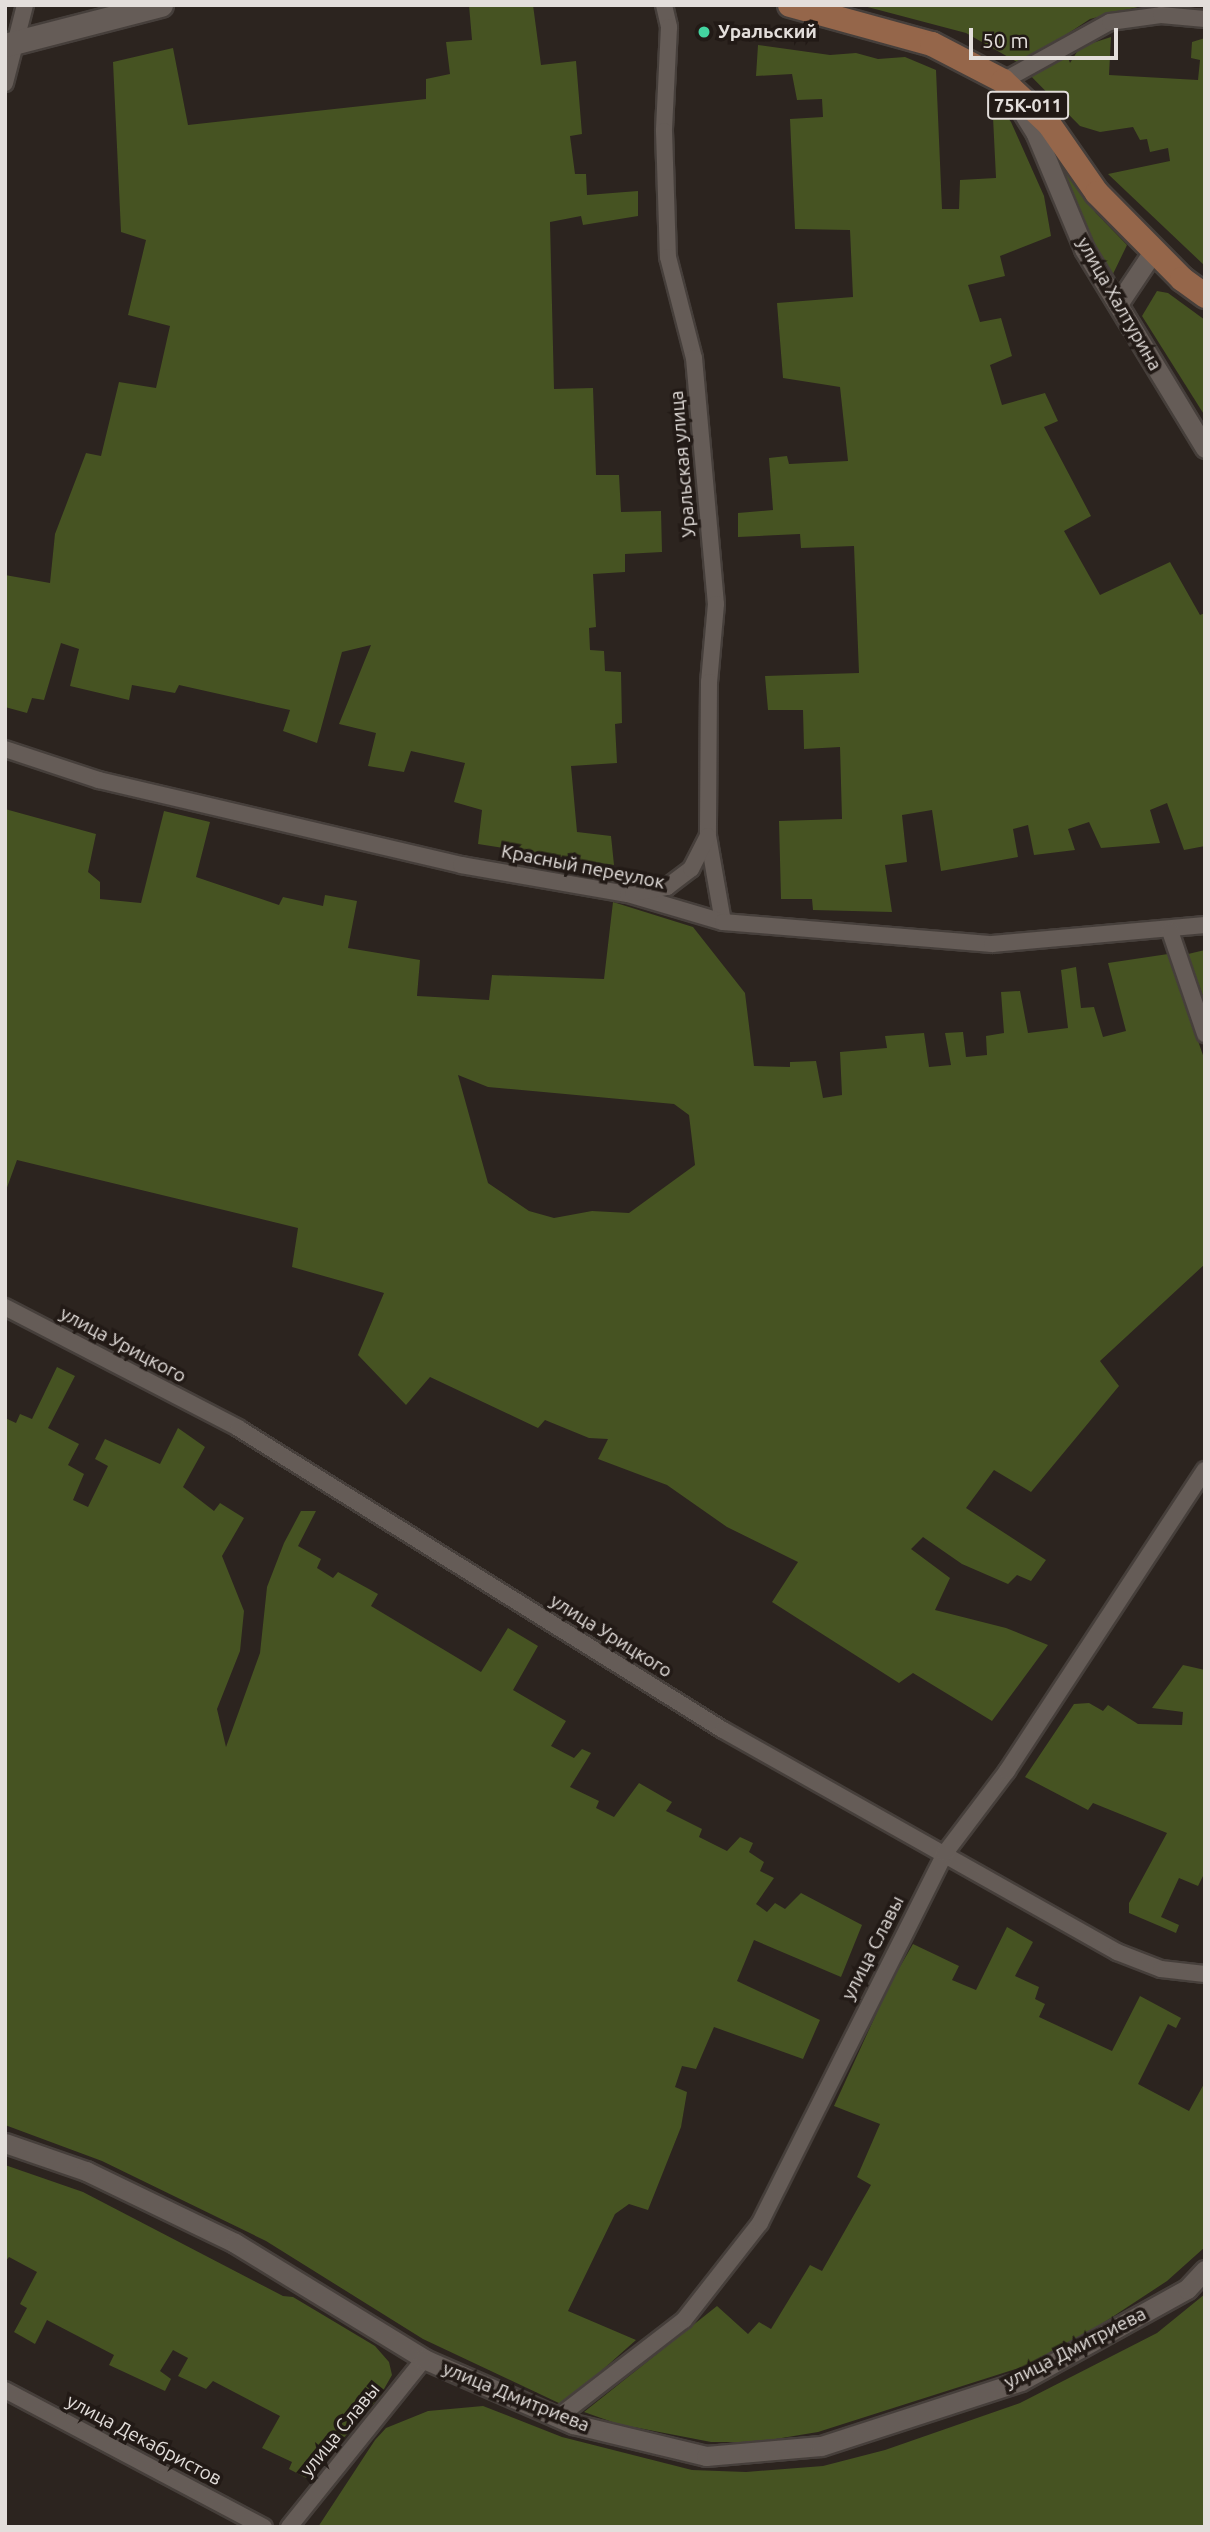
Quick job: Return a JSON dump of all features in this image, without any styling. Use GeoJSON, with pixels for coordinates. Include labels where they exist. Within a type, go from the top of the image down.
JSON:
{"type":"FeatureCollection","features":[{"type":"Feature","properties":{"kind":"main road"},"geometry":{"type":"LineString","coordinates":[[10,44],[161,5]]}},
{"type":"Feature","properties":{"kind":"main road","name":"75К-011"},"geometry":{"type":"LineString","coordinates":[[790,5],[932,44],[1003,80],[1049,124],[1097,193],[1205,296]]}},
{"type":"Feature","properties":{"kind":"street"},"geometry":{"type":"LineString","coordinates":[[5,83],[10,44],[25,5]]}},
{"type":"Feature","properties":{"kind":"street","name":"Уральская улица"},"geometry":{"type":"LineString","coordinates":[[664,5],[669,27],[664,131],[668,257],[694,358],[716,604],[709,682],[708,836],[723,922]]}},
{"type":"Feature","properties":{"kind":"street"},"geometry":{"type":"LineString","coordinates":[[1003,80],[1110,23],[1161,15],[1205,19]]}},
{"type":"Feature","properties":{"kind":"street","name":"улица Халтурина"},"geometry":{"type":"LineString","coordinates":[[1003,80],[1036,134],[1084,250],[1205,448]]}},
{"type":"Feature","properties":{"kind":"street"},"geometry":{"type":"LineString","coordinates":[[1118,304],[1154,250]]}},
{"type":"Feature","properties":{"kind":"street","name":"Красный переулок"},"geometry":{"type":"LineString","coordinates":[[5,749],[99,780],[447,862],[628,894],[723,922],[992,944],[1170,931],[1205,925]]}},
{"type":"Feature","properties":{"kind":"street"},"geometry":{"type":"LineString","coordinates":[[628,894],[667,887],[691,870],[708,836]]}},
{"type":"Feature","properties":{"kind":"street"},"geometry":{"type":"LineString","coordinates":[[1170,931],[1205,1034]]}},
{"type":"Feature","properties":{"kind":"street","name":"улица Урицкого"},"geometry":{"type":"LineString","coordinates":[[5,1307],[238,1428],[723,1730],[1117,1952],[1161,1969],[1202,1970]]}},
{"type":"Feature","properties":{"kind":"street","name":"улица Славы"},"geometry":{"type":"LineString","coordinates":[[557,2418],[684,2320],[760,2223],[945,1853],[1007,1771],[1205,1470]]}},
{"type":"Feature","properties":{"kind":"street","name":"улица Дмитриева"},"geometry":{"type":"LineString","coordinates":[[5,2143],[86,2171],[234,2243],[424,2359],[557,2418],[706,2456],[821,2446],[1021,2381],[1187,2289],[1205,2270]]}},
{"type":"Feature","properties":{"kind":"street","name":"улица Славы"},"geometry":{"type":"LineString","coordinates":[[289,2527],[424,2359]]}},
{"type":"Feature","properties":{"kind":"street","name":"улица Декабристов"},"geometry":{"type":"LineString","coordinates":[[5,2390],[264,2527]]}},
{"type":"Feature","properties":{"kind":"green space"},"geometry":{"type":"Polygon","coordinates":[[[469,5],[533,5],[541,65],[576,61],[582,134],[570,136],[575,174],[586,174],[587,195],[638,191],[638,216],[583,225],[581,216],[550,222],[554,389],[593,388],[596,475],[619,475],[621,512],[661,511],[662,552],[625,554],[625,572],[593,574],[596,627],[589,628],[590,650],[604,651],[605,671],[621,672],[622,723],[615,724],[617,763],[571,766],[577,832],[611,836],[614,865],[478,844],[482,810],[454,802],[465,763],[411,751],[404,772],[368,766],[376,733],[339,724],[371,645],[342,652],[317,743],[283,731],[290,710],[179,685],[175,693],[132,685],[129,700],[70,686],[79,649],[61,643],[44,700],[32,698],[27,713],[5,707],[5,575],[50,583],[55,534],[86,453],[101,456],[119,382],[156,388],[170,326],[128,315],[146,240],[121,232],[113,62],[173,48],[188,125],[426,99],[426,79],[450,74],[446,42],[472,40],[469,5]]]}},
{"type":"Feature","properties":{"kind":"green space"},"geometry":{"type":"Polygon","coordinates":[[[860,5],[1146,5],[1090,19],[1061,38],[1070,63],[1080,47],[1111,37],[1109,75],[1198,80],[1200,60],[1191,58],[1192,42],[1205,38],[1205,266],[1108,174],[1170,161],[1168,148],[1150,152],[1147,139],[1140,140],[1133,127],[1100,132],[1080,126],[1017,62],[966,33],[860,5]]]}},
{"type":"Feature","properties":{"kind":"green space"},"geometry":{"type":"Polygon","coordinates":[[[758,45],[830,55],[856,53],[878,59],[905,57],[936,70],[942,209],[959,209],[960,180],[996,178],[992,97],[1011,122],[1044,196],[1051,236],[1000,256],[1005,276],[968,285],[980,322],[1001,318],[1012,356],[990,365],[1002,405],[1045,393],[1058,421],[1044,427],[1091,516],[1064,531],[1100,595],[1170,562],[1200,615],[1205,613],[1205,846],[1184,850],[1167,803],[1150,810],[1160,843],[1101,848],[1089,822],[1068,829],[1075,850],[1034,855],[1028,825],[1013,829],[1018,857],[941,871],[932,810],[902,815],[907,862],[885,865],[892,912],[813,910],[812,899],[781,899],[779,821],[842,819],[840,747],[804,749],[803,710],[768,710],[765,676],[859,673],[854,546],[801,548],[800,534],[738,537],[738,513],[773,510],[769,458],[787,456],[789,464],[848,461],[840,387],[783,378],[777,303],[853,297],[850,230],[795,229],[790,119],[823,117],[822,99],[797,100],[792,74],[756,76],[758,45]]]}},
{"type":"Feature","properties":{"kind":"green space"},"geometry":{"type":"Polygon","coordinates":[[[1062,159],[1096,213],[1127,245],[1113,274],[1085,229],[1057,162],[1062,159]]]}},
{"type":"Feature","properties":{"kind":"green space"},"geometry":{"type":"Polygon","coordinates":[[[1157,291],[1168,293],[1205,320],[1205,416],[1142,316],[1157,291]]]}},
{"type":"Feature","properties":{"kind":"green space"},"geometry":{"type":"Polygon","coordinates":[[[5,809],[96,834],[88,872],[100,882],[100,899],[141,903],[164,811],[210,822],[196,877],[279,905],[283,897],[323,906],[325,895],[357,901],[348,948],[420,960],[417,996],[489,1000],[492,975],[604,979],[613,902],[693,927],[745,993],[754,1066],[790,1067],[790,1062],[816,1061],[823,1098],[842,1095],[840,1052],[887,1048],[885,1036],[924,1033],[929,1067],[951,1065],[945,1033],[963,1032],[966,1057],[987,1055],[986,1036],[1004,1033],[1001,992],[1020,991],[1028,1033],[1068,1028],[1061,970],[1076,967],[1081,1008],[1094,1007],[1103,1037],[1126,1031],[1108,963],[1168,954],[1205,1061],[1205,1264],[1100,1361],[1119,1386],[1031,1492],[994,1470],[966,1508],[1046,1560],[1031,1581],[1017,1575],[1008,1584],[962,1564],[923,1537],[911,1549],[950,1578],[935,1610],[1006,1628],[1048,1645],[992,1721],[913,1673],[899,1683],[772,1602],[798,1562],[727,1527],[667,1485],[598,1459],[608,1439],[589,1438],[545,1420],[538,1428],[430,1377],[406,1405],[358,1355],[384,1293],[292,1267],[298,1228],[17,1160],[5,1193],[5,809]],[[458,1075],[488,1183],[529,1211],[554,1218],[592,1211],[629,1213],[695,1165],[689,1115],[674,1104],[488,1087],[458,1075]]]}},
{"type":"Feature","properties":{"kind":"green space"},"geometry":{"type":"Polygon","coordinates":[[[1205,950],[1205,1002],[1188,954],[1205,950]]]}},
{"type":"Feature","properties":{"kind":"green space"},"geometry":{"type":"Polygon","coordinates":[[[57,1367],[75,1376],[48,1428],[79,1444],[68,1465],[84,1474],[73,1500],[88,1507],[108,1466],[95,1459],[105,1439],[160,1464],[178,1428],[205,1447],[183,1487],[214,1511],[220,1503],[244,1518],[222,1556],[244,1611],[240,1651],[217,1709],[226,1747],[260,1653],[267,1587],[284,1543],[301,1511],[316,1511],[298,1546],[321,1559],[317,1568],[333,1578],[338,1572],[378,1594],[371,1606],[481,1672],[508,1628],[538,1646],[513,1690],[566,1721],[551,1746],[574,1758],[582,1749],[591,1753],[570,1787],[599,1801],[596,1808],[614,1817],[639,1783],[672,1802],[666,1811],[702,1829],[699,1837],[727,1851],[740,1837],[753,1843],[749,1852],[764,1862],[760,1871],[774,1878],[756,1904],[767,1912],[775,1903],[785,1909],[801,1893],[862,1925],[841,1977],[754,1940],[737,1981],[820,2020],[803,2059],[714,2027],[696,2069],[682,2066],[675,2087],[687,2092],[681,2127],[648,2210],[629,2204],[615,2214],[568,2311],[636,2340],[563,2405],[423,2339],[266,2241],[102,2161],[5,2125],[5,1418],[16,1423],[20,1414],[32,1419],[57,1367]]]}},
{"type":"Feature","properties":{"kind":"green space"},"geometry":{"type":"Polygon","coordinates":[[[1183,1665],[1205,1670],[1205,1872],[1198,1886],[1179,1878],[1161,1917],[1179,1925],[1176,1933],[1129,1913],[1129,1903],[1167,1833],[1093,1803],[1088,1810],[1025,1777],[1074,1704],[1089,1703],[1103,1711],[1108,1705],[1138,1724],[1182,1725],[1183,1712],[1152,1708],[1183,1665]]]}},
{"type":"Feature","properties":{"kind":"green space"},"geometry":{"type":"Polygon","coordinates":[[[1007,1927],[1033,1942],[1015,1976],[1039,1987],[1035,1999],[1045,2004],[1039,2017],[1112,2051],[1140,1996],[1181,2018],[1176,2028],[1168,2024],[1138,2084],[1189,2111],[1205,2082],[1205,2247],[1167,2281],[1097,2327],[1025,2366],[818,2432],[758,2442],[711,2442],[618,2424],[584,2412],[717,2306],[748,2334],[759,2322],[771,2329],[810,2265],[822,2271],[871,2185],[857,2177],[880,2124],[834,2106],[890,1984],[913,1944],[959,1966],[952,1980],[976,1990],[1007,1927]]]}},
{"type":"Feature","properties":{"kind":"green space"},"geometry":{"type":"Polygon","coordinates":[[[5,2165],[83,2192],[283,2296],[293,2297],[375,2346],[389,2362],[392,2375],[380,2396],[308,2479],[289,2469],[292,2462],[262,2448],[280,2416],[213,2381],[206,2389],[178,2376],[188,2358],[173,2350],[160,2371],[171,2379],[165,2391],[109,2365],[114,2355],[47,2320],[35,2344],[14,2332],[27,2308],[20,2304],[37,2272],[9,2257],[5,2262],[5,2165]]]}},
{"type":"Feature","properties":{"kind":"green space"},"geometry":{"type":"Polygon","coordinates":[[[1205,2294],[1205,2527],[318,2527],[375,2440],[386,2428],[428,2411],[483,2406],[562,2437],[692,2470],[746,2472],[823,2466],[885,2450],[1020,2403],[1157,2333],[1205,2294]]]}},
{"type":"Feature","properties":{"kind":"place","name":"Уральский"},"geometry":{"type":"Point","coordinates":[704,32]}}]}
